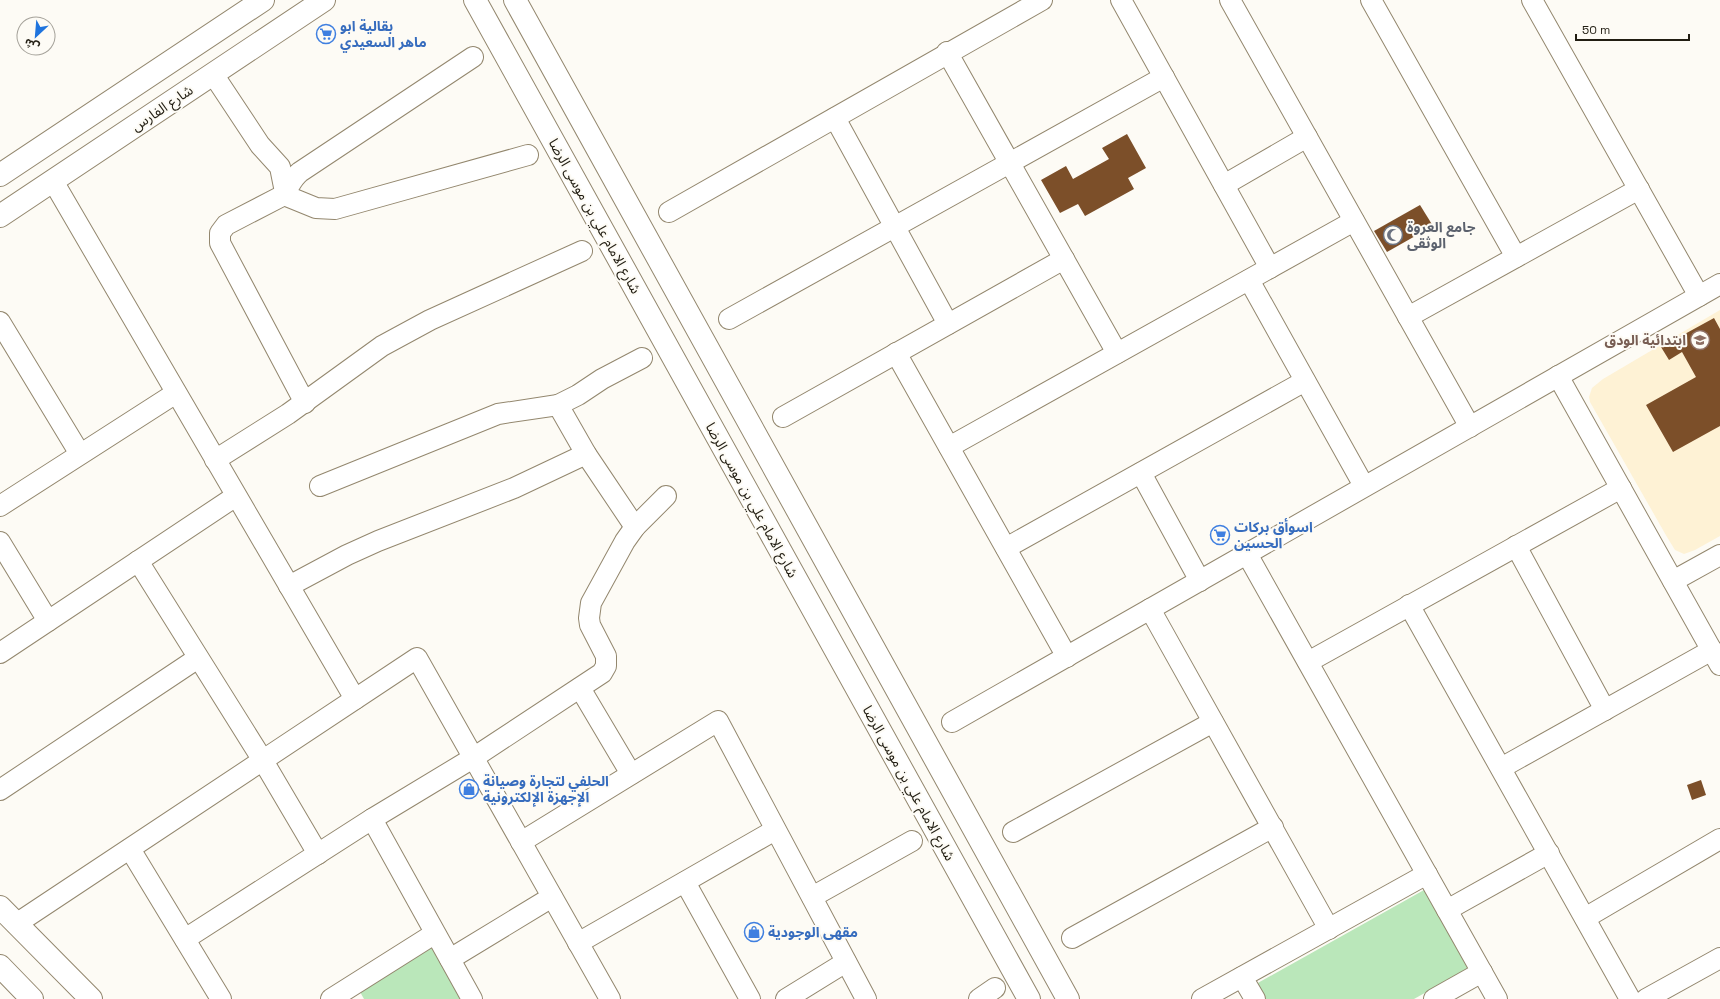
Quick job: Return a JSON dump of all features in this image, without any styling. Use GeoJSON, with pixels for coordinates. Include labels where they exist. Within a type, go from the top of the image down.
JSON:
{"type":"FeatureCollection","features":[{"type":"Feature","properties":{"kind":"main road"},"geometry":{"type":"LineString","coordinates":[[0,174],[263,0]]}},
{"type":"Feature","properties":{"kind":"main road","name":"شارع الفارس"},"geometry":{"type":"LineString","coordinates":[[0,216],[324,0]]}},
{"type":"Feature","properties":{"kind":"main road","name":"شارع الامام علي بن موسى الرضا"},"geometry":{"type":"LineString","coordinates":[[475,0],[1029,999]]}},
{"type":"Feature","properties":{"kind":"main road"},"geometry":{"type":"LineString","coordinates":[[515,0],[1068,999]]}},
{"type":"Feature","properties":{"kind":"main road"},"geometry":{"type":"LineString","coordinates":[[0,907],[91,999]]}},
{"type":"Feature","properties":{"kind":"main road"},"geometry":{"type":"LineString","coordinates":[[0,966],[32,999]]}},
{"type":"Feature","properties":{"kind":"street"},"geometry":{"type":"LineString","coordinates":[[669,212],[948,52],[1042,0]]}},
{"type":"Feature","properties":{"kind":"street"},"geometry":{"type":"LineString","coordinates":[[1121,0],[1270,268]]}},
{"type":"Feature","properties":{"kind":"street"},"geometry":{"type":"LineString","coordinates":[[1230,0],[1470,426]]}},
{"type":"Feature","properties":{"kind":"street"},"geometry":{"type":"LineString","coordinates":[[1372,0],[1516,257]]}},
{"type":"Feature","properties":{"kind":"street"},"geometry":{"type":"LineString","coordinates":[[1532,0],[1699,296]]}},
{"type":"Feature","properties":{"kind":"street"},"geometry":{"type":"LineString","coordinates":[[948,52],[1117,353]]}},
{"type":"Feature","properties":{"kind":"street"},"geometry":{"type":"LineString","coordinates":[[305,403],[220,243],[219,238],[222,229],[226,225],[282,196],[292,180],[300,172],[473,57]]}},
{"type":"Feature","properties":{"kind":"street"},"geometry":{"type":"LineString","coordinates":[[213,74],[260,145],[280,167],[285,192],[293,199],[306,205],[325,210],[335,209],[528,155]]}},
{"type":"Feature","properties":{"kind":"street"},"geometry":{"type":"LineString","coordinates":[[729,319],[1164,77]]}},
{"type":"Feature","properties":{"kind":"street"},"geometry":{"type":"LineString","coordinates":[[835,118],[948,324]]}},
{"type":"Feature","properties":{"kind":"street"},"geometry":{"type":"LineString","coordinates":[[1224,184],[1307,137]]}},
{"type":"Feature","properties":{"kind":"street"},"geometry":{"type":"LineString","coordinates":[[53,181],[355,699]]}},
{"type":"Feature","properties":{"kind":"street"},"geometry":{"type":"LineString","coordinates":[[1408,317],[1639,189]]}},
{"type":"Feature","properties":{"kind":"street"},"geometry":{"type":"LineString","coordinates":[[949,447],[1354,221]]}},
{"type":"Feature","properties":{"kind":"street"},"geometry":{"type":"LineString","coordinates":[[216,460],[305,403],[360,361],[406,333],[430,320],[582,251]]}},
{"type":"Feature","properties":{"kind":"street"},"geometry":{"type":"LineString","coordinates":[[783,417],[1064,259]]}},
{"type":"Feature","properties":{"kind":"street"},"geometry":{"type":"LineString","coordinates":[[1248,280],[1364,486]]}},
{"type":"Feature","properties":{"kind":"street"},"geometry":{"type":"LineString","coordinates":[[952,722],[1720,284]]}},
{"type":"Feature","properties":{"kind":"street"},"geometry":{"type":"LineString","coordinates":[[0,322],[80,454]]}},
{"type":"Feature","properties":{"kind":"street"},"geometry":{"type":"LineString","coordinates":[[896,353],[1066,657]]}},
{"type":"Feature","properties":{"kind":"street"},"geometry":{"type":"LineString","coordinates":[[320,486],[498,414],[558,405],[642,358]]}},
{"type":"Feature","properties":{"kind":"street"},"geometry":{"type":"LineString","coordinates":[[1501,768],[1605,710],[1716,658],[1558,376]]}},
{"type":"Feature","properties":{"kind":"street"},"geometry":{"type":"LineString","coordinates":[[1006,548],[1305,381]]}},
{"type":"Feature","properties":{"kind":"street"},"geometry":{"type":"LineString","coordinates":[[0,506],[176,393]]}},
{"type":"Feature","properties":{"kind":"street"},"geometry":{"type":"LineString","coordinates":[[558,405],[586,454],[635,527]]}},
{"type":"Feature","properties":{"kind":"street"},"geometry":{"type":"LineString","coordinates":[[289,586],[378,541],[514,488],[586,454]]}},
{"type":"Feature","properties":{"kind":"street"},"geometry":{"type":"LineString","coordinates":[[1141,473],[1200,580]]}},
{"type":"Feature","properties":{"kind":"street"},"geometry":{"type":"LineString","coordinates":[[1308,662],[1621,488]]}},
{"type":"Feature","properties":{"kind":"street"},"geometry":{"type":"LineString","coordinates":[[0,653],[236,496]]}},
{"type":"Feature","properties":{"kind":"street"},"geometry":{"type":"LineString","coordinates":[[185,939],[372,819],[473,758],[602,673],[606,666],[606,656],[590,625],[589,611],[616,554],[635,527],[666,496]]}},
{"type":"Feature","properties":{"kind":"street"},"geometry":{"type":"LineString","coordinates":[[0,542],[48,621]]}},
{"type":"Feature","properties":{"kind":"street"},"geometry":{"type":"LineString","coordinates":[[1516,546],[1605,710]]}},
{"type":"Feature","properties":{"kind":"street"},"geometry":{"type":"LineString","coordinates":[[1247,554],[1497,999]]}},
{"type":"Feature","properties":{"kind":"street"},"geometry":{"type":"LineString","coordinates":[[1673,582],[1720,556]]}},
{"type":"Feature","properties":{"kind":"street"},"geometry":{"type":"LineString","coordinates":[[138,561],[262,759],[318,854]]}},
{"type":"Feature","properties":{"kind":"street"},"geometry":{"type":"LineString","coordinates":[[1409,605],[1630,999]]}},
{"type":"Feature","properties":{"kind":"street"},"geometry":{"type":"LineString","coordinates":[[1150,609],[1329,929]]}},
{"type":"Feature","properties":{"kind":"street"},"geometry":{"type":"LineString","coordinates":[[0,790],[198,658]]}},
{"type":"Feature","properties":{"kind":"street"},"geometry":{"type":"LineString","coordinates":[[16,924],[416,658],[610,999]]}},
{"type":"Feature","properties":{"kind":"street"},"geometry":{"type":"LineString","coordinates":[[580,688],[631,774]]}},
{"type":"Feature","properties":{"kind":"street"},"geometry":{"type":"LineString","coordinates":[[521,842],[718,721],[866,999]]}},
{"type":"Feature","properties":{"kind":"street"},"geometry":{"type":"LineString","coordinates":[[1013,832],[1213,722]]}},
{"type":"Feature","properties":{"kind":"street"},"geometry":{"type":"LineString","coordinates":[[372,819],[434,934],[472,999]]}},
{"type":"Feature","properties":{"kind":"street"},"geometry":{"type":"LineString","coordinates":[[1072,938],[1273,827]]}},
{"type":"Feature","properties":{"kind":"street"},"geometry":{"type":"LineString","coordinates":[[578,943],[776,830]]}},
{"type":"Feature","properties":{"kind":"street"},"geometry":{"type":"LineString","coordinates":[[1585,918],[1720,839]]}},
{"type":"Feature","properties":{"kind":"street"},"geometry":{"type":"LineString","coordinates":[[812,898],[912,841]]}},
{"type":"Feature","properties":{"kind":"street"},"geometry":{"type":"LineString","coordinates":[[130,849],[221,999]]}},
{"type":"Feature","properties":{"kind":"street"},"geometry":{"type":"LineString","coordinates":[[1447,910],[1548,853]]}},
{"type":"Feature","properties":{"kind":"street"},"geometry":{"type":"LineString","coordinates":[[1202,999],[1427,874]]}},
{"type":"Feature","properties":{"kind":"street"},"geometry":{"type":"LineString","coordinates":[[685,882],[750,999]]}},
{"type":"Feature","properties":{"kind":"street"},"geometry":{"type":"LineString","coordinates":[[450,959],[552,897]]}},
{"type":"Feature","properties":{"kind":"street"},"geometry":{"type":"LineString","coordinates":[[344,996],[434,934]]}},
{"type":"Feature","properties":{"kind":"street"},"geometry":{"type":"LineString","coordinates":[[1646,999],[1720,958]]}},
{"type":"Feature","properties":{"kind":"street"},"geometry":{"type":"LineString","coordinates":[[786,999],[846,962]]}},
{"type":"Feature","properties":{"kind":"street"},"geometry":{"type":"LineString","coordinates":[[1434,999],[1482,972]]}},
{"type":"Feature","properties":{"kind":"street"},"geometry":{"type":"LineString","coordinates":[[1242,977],[1255,999]]}},
{"type":"Feature","properties":{"kind":"shaded area"},"geometry":{"type":"Polygon","coordinates":[[[1720,310],[1720,536],[1695,550],[1684,554],[1675,550],[1667,537],[1590,402],[1589,397],[1592,388],[1603,379],[1720,310]]]}},
{"type":"Feature","properties":{"kind":"green space"},"geometry":{"type":"Polygon","coordinates":[[[1424,890],[1469,968],[1414,999],[1265,999],[1256,984],[1424,890]]]}},
{"type":"Feature","properties":{"kind":"green space"},"geometry":{"type":"Polygon","coordinates":[[[431,944],[463,999],[364,999],[359,990],[431,944]]]}},
{"type":"Feature","properties":{"kind":"building"},"geometry":{"type":"Polygon","coordinates":[[[1127,134],[1146,168],[1128,178],[1134,189],[1085,216],[1078,204],[1060,213],[1041,180],[1066,166],[1073,179],[1109,159],[1102,148],[1127,134]]]}},
{"type":"Feature","properties":{"kind":"building"},"geometry":{"type":"Polygon","coordinates":[[[1420,205],[1433,226],[1387,252],[1374,231],[1420,205]]]}},
{"type":"Feature","properties":{"kind":"building"},"geometry":{"type":"Polygon","coordinates":[[[1714,318],[1720,329],[1720,426],[1673,452],[1646,405],[1696,377],[1682,352],[1669,360],[1661,347],[1714,318]]]}},
{"type":"Feature","properties":{"kind":"building"},"geometry":{"type":"Polygon","coordinates":[[[1701,780],[1706,795],[1692,800],[1687,785],[1701,780]]]}},
{"type":"Feature","properties":{"kind":"place","name":"بقالية ابو ماهر السعيدي"},"geometry":{"type":"Point","coordinates":[326,34]}},
{"type":"Feature","properties":{"kind":"place","name":"جامع العروة الوثقى"},"geometry":{"type":"Point","coordinates":[1393,235]}},
{"type":"Feature","properties":{"kind":"place","name":"ابتدائية الودق"},"geometry":{"type":"Point","coordinates":[1700,340]}},
{"type":"Feature","properties":{"kind":"place","name":"اسوأق بركات الحسين"},"geometry":{"type":"Point","coordinates":[1220,535]}},
{"type":"Feature","properties":{"kind":"place","name":"الحلفي لتجارة وصيانة الإجهزة الإلكترونية"},"geometry":{"type":"Point","coordinates":[469,789]}},
{"type":"Feature","properties":{"kind":"place","name":"مقهى الوجودية"},"geometry":{"type":"Point","coordinates":[754,932]}}]}
